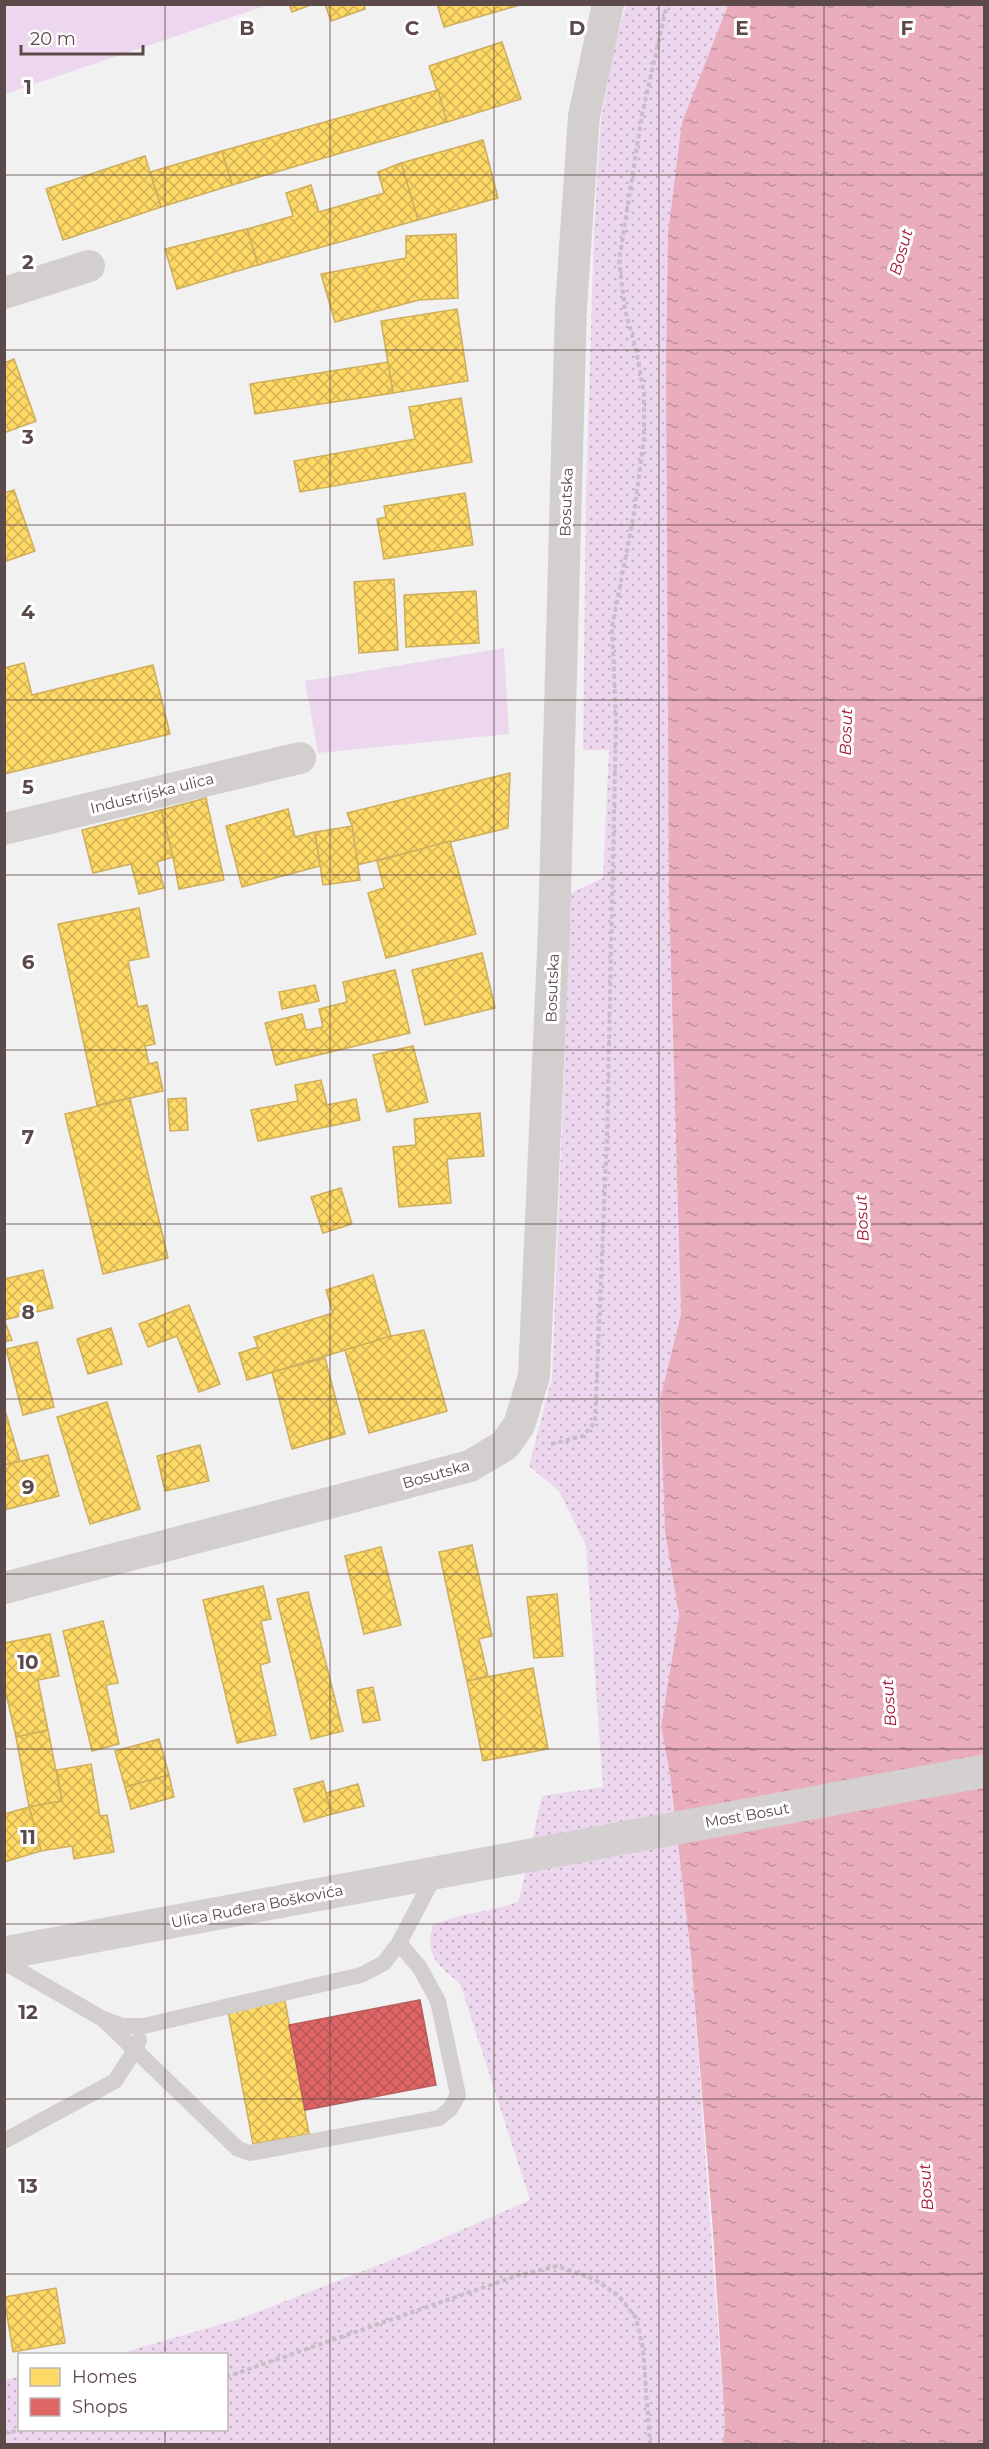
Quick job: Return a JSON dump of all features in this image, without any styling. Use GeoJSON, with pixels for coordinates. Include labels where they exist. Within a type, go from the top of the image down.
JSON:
{"type":"FeatureCollection","features":[{"type":"Feature","properties":{"kind":"main road","name":"Most Bosut"},"geometry":{"type":"LineString","coordinates":[[509,1859],[984,1771]]}},
{"type":"Feature","properties":{"kind":"main road","name":"Ulica Ruđera Boškovića"},"geometry":{"type":"LineString","coordinates":[[4,1953],[509,1859]]}},
{"type":"Feature","properties":{"kind":"street","name":"Bosutska"},"geometry":{"type":"LineString","coordinates":[[4,1588],[470,1466],[505,1445],[519,1425],[534,1376],[554,929],[571,307],[584,116],[608,4]]}},
{"type":"Feature","properties":{"kind":"street"},"geometry":{"type":"LineString","coordinates":[[4,293],[88,266]]}},
{"type":"Feature","properties":{"kind":"street","name":"Industrijska ulica"},"geometry":{"type":"LineString","coordinates":[[4,829],[300,758]]}},
{"type":"Feature","properties":{"kind":"lane"},"geometry":{"type":"LineString","coordinates":[[4,1962],[103,2019],[123,2026],[144,2026],[361,1975],[384,1963],[399,1943],[436,1872]]}},
{"type":"Feature","properties":{"kind":"lane"},"geometry":{"type":"LineString","coordinates":[[103,2019],[238,2149],[250,2153],[439,2118],[450,2109],[458,2095],[438,2001],[420,1968],[399,1943]]}},
{"type":"Feature","properties":{"kind":"lane"},"geometry":{"type":"LineString","coordinates":[[4,2141],[115,2081],[135,2050],[144,2026]]}},
{"type":"Feature","properties":{"kind":"path"},"geometry":{"type":"LineString","coordinates":[[505,1445],[558,1444],[583,1436],[595,1422],[606,1137],[616,721],[612,627],[634,514],[644,438],[644,394],[636,349],[625,310],[619,261],[642,115],[667,4]]}},
{"type":"Feature","properties":{"kind":"path"},"geometry":{"type":"LineString","coordinates":[[228,2376],[519,2275],[557,2266],[594,2279],[619,2296],[636,2318],[643,2349],[650,2445]]}},
{"type":"Feature","properties":{"kind":"shaded area"},"geometry":{"type":"Polygon","coordinates":[[[5,4],[268,4],[268,5],[5,94],[5,4]]]}},
{"type":"Feature","properties":{"kind":"shaded area"},"geometry":{"type":"Polygon","coordinates":[[[626,5],[728,5],[682,122],[669,898],[681,1314],[660,1399],[665,1532],[679,1615],[661,1726],[670,1775],[691,1956],[725,2427],[723,2444],[5,2444],[4,2380],[18,2377],[18,2431],[228,2431],[228,2353],[121,2353],[239,2319],[402,2256],[530,2200],[460,1983],[439,1965],[430,1944],[433,1925],[519,1901],[542,1796],[603,1787],[586,1545],[559,1491],[529,1466],[552,1378],[571,893],[603,878],[609,750],[583,750],[586,494],[594,230],[601,119],[614,48],[626,5]]]}},
{"type":"Feature","properties":{"kind":"shaded area"},"geometry":{"type":"Polygon","coordinates":[[[504,648],[509,734],[318,753],[305,681],[504,648]]]}},
{"type":"Feature","properties":{"kind":"water","name":"Bosut"},"geometry":{"type":"Polygon","coordinates":[[[728,5],[984,5],[984,2444],[723,2444],[725,2427],[713,2232],[691,1956],[670,1775],[661,1726],[679,1615],[665,1532],[660,1399],[681,1314],[669,898],[666,370],[668,233],[682,122],[728,5]]]}},
{"type":"Feature","properties":{"kind":"building: Homes"},"geometry":{"type":"Polygon","coordinates":[[[289,4],[313,4],[292,12],[289,4]]]}},
{"type":"Feature","properties":{"kind":"building: Homes"},"geometry":{"type":"Polygon","coordinates":[[[325,4],[364,4],[365,9],[331,21],[325,4]]]}},
{"type":"Feature","properties":{"kind":"building: Homes"},"geometry":{"type":"Polygon","coordinates":[[[437,4],[523,4],[444,27],[437,4]]]}},
{"type":"Feature","properties":{"kind":"building: Homes"},"geometry":{"type":"Polygon","coordinates":[[[502,42],[521,99],[447,122],[429,66],[502,42]]]}},
{"type":"Feature","properties":{"kind":"building: Homes"},"geometry":{"type":"Polygon","coordinates":[[[438,90],[447,122],[232,185],[222,151],[438,90]]]}},
{"type":"Feature","properties":{"kind":"building: Homes"},"geometry":{"type":"Polygon","coordinates":[[[483,140],[498,198],[418,220],[401,163],[483,140]]]}},
{"type":"Feature","properties":{"kind":"building: Homes"},"geometry":{"type":"Polygon","coordinates":[[[222,151],[232,185],[161,207],[150,172],[222,151]]]}},
{"type":"Feature","properties":{"kind":"building: Homes"},"geometry":{"type":"Polygon","coordinates":[[[145,156],[161,207],[63,240],[46,189],[145,156]]]}},
{"type":"Feature","properties":{"kind":"building: Homes"},"geometry":{"type":"Polygon","coordinates":[[[401,163],[418,220],[258,265],[247,229],[293,216],[286,193],[311,185],[319,212],[384,193],[378,172],[401,163]]]}},
{"type":"Feature","properties":{"kind":"building: Homes"},"geometry":{"type":"Polygon","coordinates":[[[247,229],[258,265],[177,289],[165,249],[247,229]]]}},
{"type":"Feature","properties":{"kind":"building: Homes"},"geometry":{"type":"Polygon","coordinates":[[[456,234],[458,298],[419,300],[335,322],[321,274],[406,258],[406,236],[456,234]]]}},
{"type":"Feature","properties":{"kind":"building: Homes"},"geometry":{"type":"Polygon","coordinates":[[[457,309],[468,381],[393,393],[381,321],[457,309]]]}},
{"type":"Feature","properties":{"kind":"building: Homes"},"geometry":{"type":"Polygon","coordinates":[[[14,359],[36,421],[4,433],[4,363],[14,359]]]}},
{"type":"Feature","properties":{"kind":"building: Homes"},"geometry":{"type":"Polygon","coordinates":[[[388,362],[393,393],[255,414],[250,384],[388,362]]]}},
{"type":"Feature","properties":{"kind":"building: Homes"},"geometry":{"type":"Polygon","coordinates":[[[461,398],[472,462],[300,492],[294,461],[415,439],[409,407],[461,398]]]}},
{"type":"Feature","properties":{"kind":"building: Homes"},"geometry":{"type":"Polygon","coordinates":[[[14,490],[35,551],[4,562],[4,493],[14,490]]]}},
{"type":"Feature","properties":{"kind":"building: Homes"},"geometry":{"type":"Polygon","coordinates":[[[465,493],[473,545],[384,559],[377,519],[386,517],[384,506],[465,493]]]}},
{"type":"Feature","properties":{"kind":"building: Homes"},"geometry":{"type":"Polygon","coordinates":[[[394,579],[398,650],[359,653],[354,582],[394,579]]]}},
{"type":"Feature","properties":{"kind":"building: Homes"},"geometry":{"type":"Polygon","coordinates":[[[476,591],[479,643],[406,647],[404,595],[476,591]]]}},
{"type":"Feature","properties":{"kind":"building: Homes"},"geometry":{"type":"Polygon","coordinates":[[[24,663],[32,695],[153,665],[170,734],[4,774],[4,668],[24,663]]]}},
{"type":"Feature","properties":{"kind":"building: Homes"},"geometry":{"type":"Polygon","coordinates":[[[510,773],[508,828],[357,865],[352,826],[347,813],[510,773]]]}},
{"type":"Feature","properties":{"kind":"building: Homes"},"geometry":{"type":"Polygon","coordinates":[[[206,798],[224,880],[179,889],[161,810],[206,798]]]}},
{"type":"Feature","properties":{"kind":"building: Homes"},"geometry":{"type":"Polygon","coordinates":[[[288,809],[295,837],[315,832],[320,866],[242,887],[226,826],[288,809]]]}},
{"type":"Feature","properties":{"kind":"building: Homes"},"geometry":{"type":"Polygon","coordinates":[[[161,810],[173,857],[157,862],[164,888],[139,894],[131,864],[93,873],[82,830],[161,810]]]}},
{"type":"Feature","properties":{"kind":"building: Homes"},"geometry":{"type":"Polygon","coordinates":[[[352,826],[360,880],[323,885],[315,832],[352,826]]]}},
{"type":"Feature","properties":{"kind":"building: Homes"},"geometry":{"type":"Polygon","coordinates":[[[450,841],[476,934],[386,958],[368,893],[384,888],[377,861],[450,841]]]}},
{"type":"Feature","properties":{"kind":"building: Homes"},"geometry":{"type":"Polygon","coordinates":[[[139,908],[149,957],[128,961],[138,1007],[147,1005],[155,1044],[145,1046],[149,1064],[157,1062],[163,1091],[97,1105],[58,924],[139,908]]]}},
{"type":"Feature","properties":{"kind":"building: Homes"},"geometry":{"type":"Polygon","coordinates":[[[482,953],[495,1008],[425,1025],[412,970],[482,953]]]}},
{"type":"Feature","properties":{"kind":"building: Homes"},"geometry":{"type":"Polygon","coordinates":[[[395,970],[410,1033],[276,1065],[265,1023],[302,1014],[306,1030],[323,1027],[319,1009],[347,1002],[343,982],[395,970]]]}},
{"type":"Feature","properties":{"kind":"building: Homes"},"geometry":{"type":"Polygon","coordinates":[[[315,985],[319,1001],[282,1009],[279,992],[315,985]]]}},
{"type":"Feature","properties":{"kind":"building: Homes"},"geometry":{"type":"Polygon","coordinates":[[[413,1046],[428,1102],[387,1112],[373,1055],[413,1046]]]}},
{"type":"Feature","properties":{"kind":"building: Homes"},"geometry":{"type":"Polygon","coordinates":[[[321,1080],[327,1105],[356,1099],[360,1120],[258,1141],[251,1110],[298,1101],[295,1085],[321,1080]]]}},
{"type":"Feature","properties":{"kind":"building: Homes"},"geometry":{"type":"Polygon","coordinates":[[[130,1098],[168,1258],[103,1274],[65,1114],[130,1098]]]}},
{"type":"Feature","properties":{"kind":"building: Homes"},"geometry":{"type":"Polygon","coordinates":[[[186,1098],[188,1130],[170,1131],[168,1099],[186,1098]]]}},
{"type":"Feature","properties":{"kind":"building: Homes"},"geometry":{"type":"Polygon","coordinates":[[[480,1113],[484,1156],[447,1159],[451,1203],[399,1207],[393,1147],[416,1145],[414,1119],[480,1113]]]}},
{"type":"Feature","properties":{"kind":"building: Homes"},"geometry":{"type":"Polygon","coordinates":[[[341,1188],[352,1224],[323,1233],[311,1197],[341,1188]]]}},
{"type":"Feature","properties":{"kind":"building: Homes"},"geometry":{"type":"Polygon","coordinates":[[[43,1270],[53,1308],[4,1320],[4,1279],[43,1270]]]}},
{"type":"Feature","properties":{"kind":"building: Homes"},"geometry":{"type":"Polygon","coordinates":[[[373,1275],[391,1336],[247,1380],[239,1353],[258,1347],[254,1337],[333,1313],[326,1290],[373,1275]]]}},
{"type":"Feature","properties":{"kind":"building: Homes"},"geometry":{"type":"Polygon","coordinates":[[[189,1305],[220,1384],[199,1392],[177,1336],[148,1347],[139,1324],[189,1305]]]}},
{"type":"Feature","properties":{"kind":"building: Homes"},"geometry":{"type":"Polygon","coordinates":[[[4,1320],[12,1340],[4,1342],[4,1320]]]}},
{"type":"Feature","properties":{"kind":"building: Homes"},"geometry":{"type":"Polygon","coordinates":[[[111,1328],[122,1364],[88,1374],[77,1339],[111,1328]]]}},
{"type":"Feature","properties":{"kind":"building: Homes"},"geometry":{"type":"Polygon","coordinates":[[[424,1330],[447,1411],[369,1433],[345,1350],[391,1336],[424,1330]]]}},
{"type":"Feature","properties":{"kind":"building: Homes"},"geometry":{"type":"Polygon","coordinates":[[[37,1342],[54,1407],[23,1415],[6,1349],[37,1342]]]}},
{"type":"Feature","properties":{"kind":"building: Homes"},"geometry":{"type":"Polygon","coordinates":[[[325,1358],[345,1434],[292,1449],[272,1372],[325,1358]]]}},
{"type":"Feature","properties":{"kind":"building: Homes"},"geometry":{"type":"Polygon","coordinates":[[[107,1402],[140,1509],[90,1524],[57,1417],[107,1402]]]}},
{"type":"Feature","properties":{"kind":"building: Homes"},"geometry":{"type":"Polygon","coordinates":[[[4,1407],[20,1461],[4,1465],[4,1407]]]}},
{"type":"Feature","properties":{"kind":"building: Homes"},"geometry":{"type":"Polygon","coordinates":[[[200,1445],[209,1481],[165,1491],[157,1456],[200,1445]]]}},
{"type":"Feature","properties":{"kind":"building: Homes"},"geometry":{"type":"Polygon","coordinates":[[[48,1455],[59,1496],[4,1510],[4,1465],[48,1455]]]}},
{"type":"Feature","properties":{"kind":"building: Homes"},"geometry":{"type":"Polygon","coordinates":[[[472,1545],[492,1636],[479,1639],[488,1676],[467,1681],[439,1552],[472,1545]]]}},
{"type":"Feature","properties":{"kind":"building: Homes"},"geometry":{"type":"Polygon","coordinates":[[[381,1547],[401,1625],[364,1634],[345,1556],[381,1547]]]}},
{"type":"Feature","properties":{"kind":"building: Homes"},"geometry":{"type":"Polygon","coordinates":[[[263,1586],[271,1619],[261,1621],[270,1662],[260,1665],[276,1735],[237,1743],[203,1600],[263,1586]]]}},
{"type":"Feature","properties":{"kind":"building: Homes"},"geometry":{"type":"Polygon","coordinates":[[[308,1592],[343,1731],[311,1739],[277,1599],[308,1592]]]}},
{"type":"Feature","properties":{"kind":"building: Homes"},"geometry":{"type":"Polygon","coordinates":[[[557,1594],[563,1656],[534,1658],[527,1597],[557,1594]]]}},
{"type":"Feature","properties":{"kind":"building: Homes"},"geometry":{"type":"Polygon","coordinates":[[[103,1621],[118,1683],[106,1685],[119,1744],[92,1751],[63,1631],[103,1621]]]}},
{"type":"Feature","properties":{"kind":"building: Homes"},"geometry":{"type":"Polygon","coordinates":[[[50,1634],[59,1676],[38,1680],[48,1730],[16,1737],[4,1685],[4,1643],[50,1634]]]}},
{"type":"Feature","properties":{"kind":"building: Homes"},"geometry":{"type":"Polygon","coordinates":[[[533,1668],[548,1749],[483,1761],[467,1681],[533,1668]]]}},
{"type":"Feature","properties":{"kind":"building: Homes"},"geometry":{"type":"Polygon","coordinates":[[[373,1687],[380,1720],[363,1723],[357,1690],[373,1687]]]}},
{"type":"Feature","properties":{"kind":"building: Homes"},"geometry":{"type":"Polygon","coordinates":[[[48,1730],[62,1801],[29,1807],[16,1737],[48,1730]]]}},
{"type":"Feature","properties":{"kind":"building: Homes"},"geometry":{"type":"Polygon","coordinates":[[[159,1739],[169,1775],[125,1787],[115,1751],[159,1739]]]}},
{"type":"Feature","properties":{"kind":"building: Homes"},"geometry":{"type":"Polygon","coordinates":[[[91,1764],[100,1816],[107,1815],[114,1852],[74,1859],[72,1846],[41,1851],[29,1807],[62,1801],[57,1770],[91,1764]]]}},
{"type":"Feature","properties":{"kind":"building: Homes"},"geometry":{"type":"Polygon","coordinates":[[[169,1775],[174,1797],[131,1809],[125,1787],[169,1775]]]}},
{"type":"Feature","properties":{"kind":"building: Homes"},"geometry":{"type":"Polygon","coordinates":[[[323,1781],[332,1814],[304,1822],[294,1789],[323,1781]]]}},
{"type":"Feature","properties":{"kind":"building: Homes"},"geometry":{"type":"Polygon","coordinates":[[[358,1784],[364,1806],[332,1814],[326,1793],[358,1784]]]}},
{"type":"Feature","properties":{"kind":"building: Homes"},"geometry":{"type":"Polygon","coordinates":[[[29,1807],[41,1851],[4,1862],[4,1814],[29,1807]]]}},
{"type":"Feature","properties":{"kind":"building: Homes"},"geometry":{"type":"Polygon","coordinates":[[[285,2001],[309,2134],[253,2144],[228,2011],[285,2001]]]}},
{"type":"Feature","properties":{"kind":"building: Homes"},"geometry":{"type":"Polygon","coordinates":[[[56,2288],[65,2343],[13,2352],[4,2297],[56,2288]]]}},
{"type":"Feature","properties":{"kind":"building: Shops"},"geometry":{"type":"Polygon","coordinates":[[[420,2000],[436,2085],[305,2110],[289,2025],[420,2000]]]}}]}
